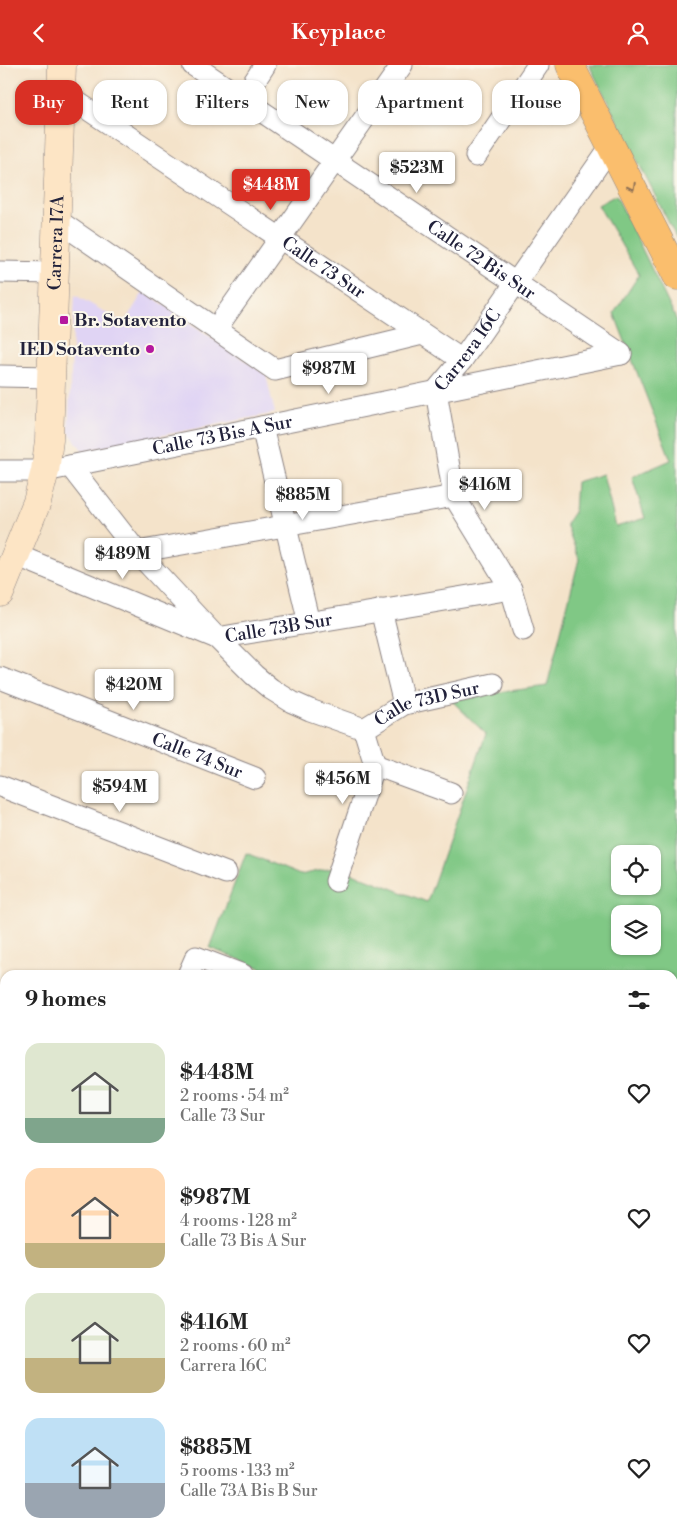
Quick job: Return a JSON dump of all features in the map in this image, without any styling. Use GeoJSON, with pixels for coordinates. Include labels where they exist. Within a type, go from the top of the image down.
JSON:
{"type":"FeatureCollection","features":[{"type":"Feature","properties":{"kind":"highway"},"geometry":{"type":"LineString","coordinates":[[570,65],[677,276]]}},
{"type":"Feature","properties":{"kind":"street","name":"Carrera 17A"},"geometry":{"type":"LineString","coordinates":[[62,65],[62,80]]}},
{"type":"Feature","properties":{"kind":"street","name":"Calle 72 Bis Sur"},"geometry":{"type":"LineString","coordinates":[[193,65],[215,80]]}},
{"type":"Feature","properties":{"kind":"street"},"geometry":{"type":"LineString","coordinates":[[255,80],[265,65]]}},
{"type":"Feature","properties":{"kind":"street"},"geometry":{"type":"LineString","coordinates":[[216,329],[402,65]]}},
{"type":"Feature","properties":{"kind":"street"},"geometry":{"type":"LineString","coordinates":[[476,156],[538,65]]}},
{"type":"Feature","properties":{"kind":"street","name":"Calle 73 Sur"},"geometry":{"type":"LineString","coordinates":[[83,106],[462,360]]}},
{"type":"Feature","properties":{"kind":"street","name":"Calle 72 Bis Sur"},"geometry":{"type":"LineString","coordinates":[[267,115],[620,353]]}},
{"type":"Feature","properties":{"kind":"street","name":"Carrera 17A"},"geometry":{"type":"LineString","coordinates":[[0,593],[8,555],[58,468],[49,440],[61,125]]}},
{"type":"Feature","properties":{"kind":"street","name":"Carrera 16C"},"geometry":{"type":"LineString","coordinates":[[523,630],[511,589],[454,496],[436,391],[462,360],[611,146]]}},
{"type":"Feature","properties":{"kind":"street"},"geometry":{"type":"LineString","coordinates":[[57,220],[275,369],[422,334]]}},
{"type":"Feature","properties":{"kind":"street"},"geometry":{"type":"LineString","coordinates":[[0,272],[55,273]]}},
{"type":"Feature","properties":{"kind":"street","name":"Calle 73 Bis A Sur"},"geometry":{"type":"LineString","coordinates":[[0,471],[58,468],[620,353]]}},
{"type":"Feature","properties":{"kind":"street"},"geometry":{"type":"LineString","coordinates":[[0,376],[51,377]]}},
{"type":"Feature","properties":{"kind":"street"},"geometry":{"type":"LineString","coordinates":[[262,427],[309,623]]}},
{"type":"Feature","properties":{"kind":"street"},"geometry":{"type":"LineString","coordinates":[[58,468],[254,675],[271,689],[292,702],[364,729],[375,765],[336,881]]}},
{"type":"Feature","properties":{"kind":"street"},"geometry":{"type":"LineString","coordinates":[[137,552],[454,496]]}},
{"type":"Feature","properties":{"kind":"street","name":"Calle 73B Sur"},"geometry":{"type":"LineString","coordinates":[[8,555],[217,638],[511,589]]}},
{"type":"Feature","properties":{"kind":"street"},"geometry":{"type":"LineString","coordinates":[[381,610],[404,704]]}},
{"type":"Feature","properties":{"kind":"street","name":"Calle 74 Sur"},"geometry":{"type":"LineString","coordinates":[[0,678],[255,778]]}},
{"type":"Feature","properties":{"kind":"street","name":"Calle 73D Sur"},"geometry":{"type":"LineString","coordinates":[[364,729],[404,704],[493,684]]}},
{"type":"Feature","properties":{"kind":"street"},"geometry":{"type":"LineString","coordinates":[[375,765],[451,793]]}},
{"type":"Feature","properties":{"kind":"street"},"geometry":{"type":"LineString","coordinates":[[0,786],[226,873]]}},
{"type":"Feature","properties":{"kind":"street"},"geometry":{"type":"LineString","coordinates":[[192,966],[215,970]]}},
{"type":"Feature","properties":{"kind":"shaded area","name":"IED Sotavento"},"geometry":{"type":"Polygon","coordinates":[[[144,291],[266,375],[275,413],[83,451],[68,431],[75,295],[124,323],[144,291]]]}},
{"type":"Feature","properties":{"kind":"green space"},"geometry":{"type":"Polygon","coordinates":[[[589,65],[677,65],[677,239],[589,65]]]}},
{"type":"Feature","properties":{"kind":"green space"},"geometry":{"type":"Polygon","coordinates":[[[616,195],[677,321],[677,970],[266,970],[210,948],[246,853],[300,875],[337,867],[427,902],[486,734],[450,699],[547,686],[579,559],[566,524],[574,512],[576,482],[603,474],[616,527],[645,518],[632,477],[671,460],[614,313],[639,275],[598,205],[616,195]]]}},
{"type":"Feature","properties":{"kind":"place","name":"Br. Sotavento"},"geometry":{"type":"Point","coordinates":[64,320]}},
{"type":"Feature","properties":{"kind":"place","name":"IED Sotavento"},"geometry":{"type":"Point","coordinates":[150,349]}}]}
